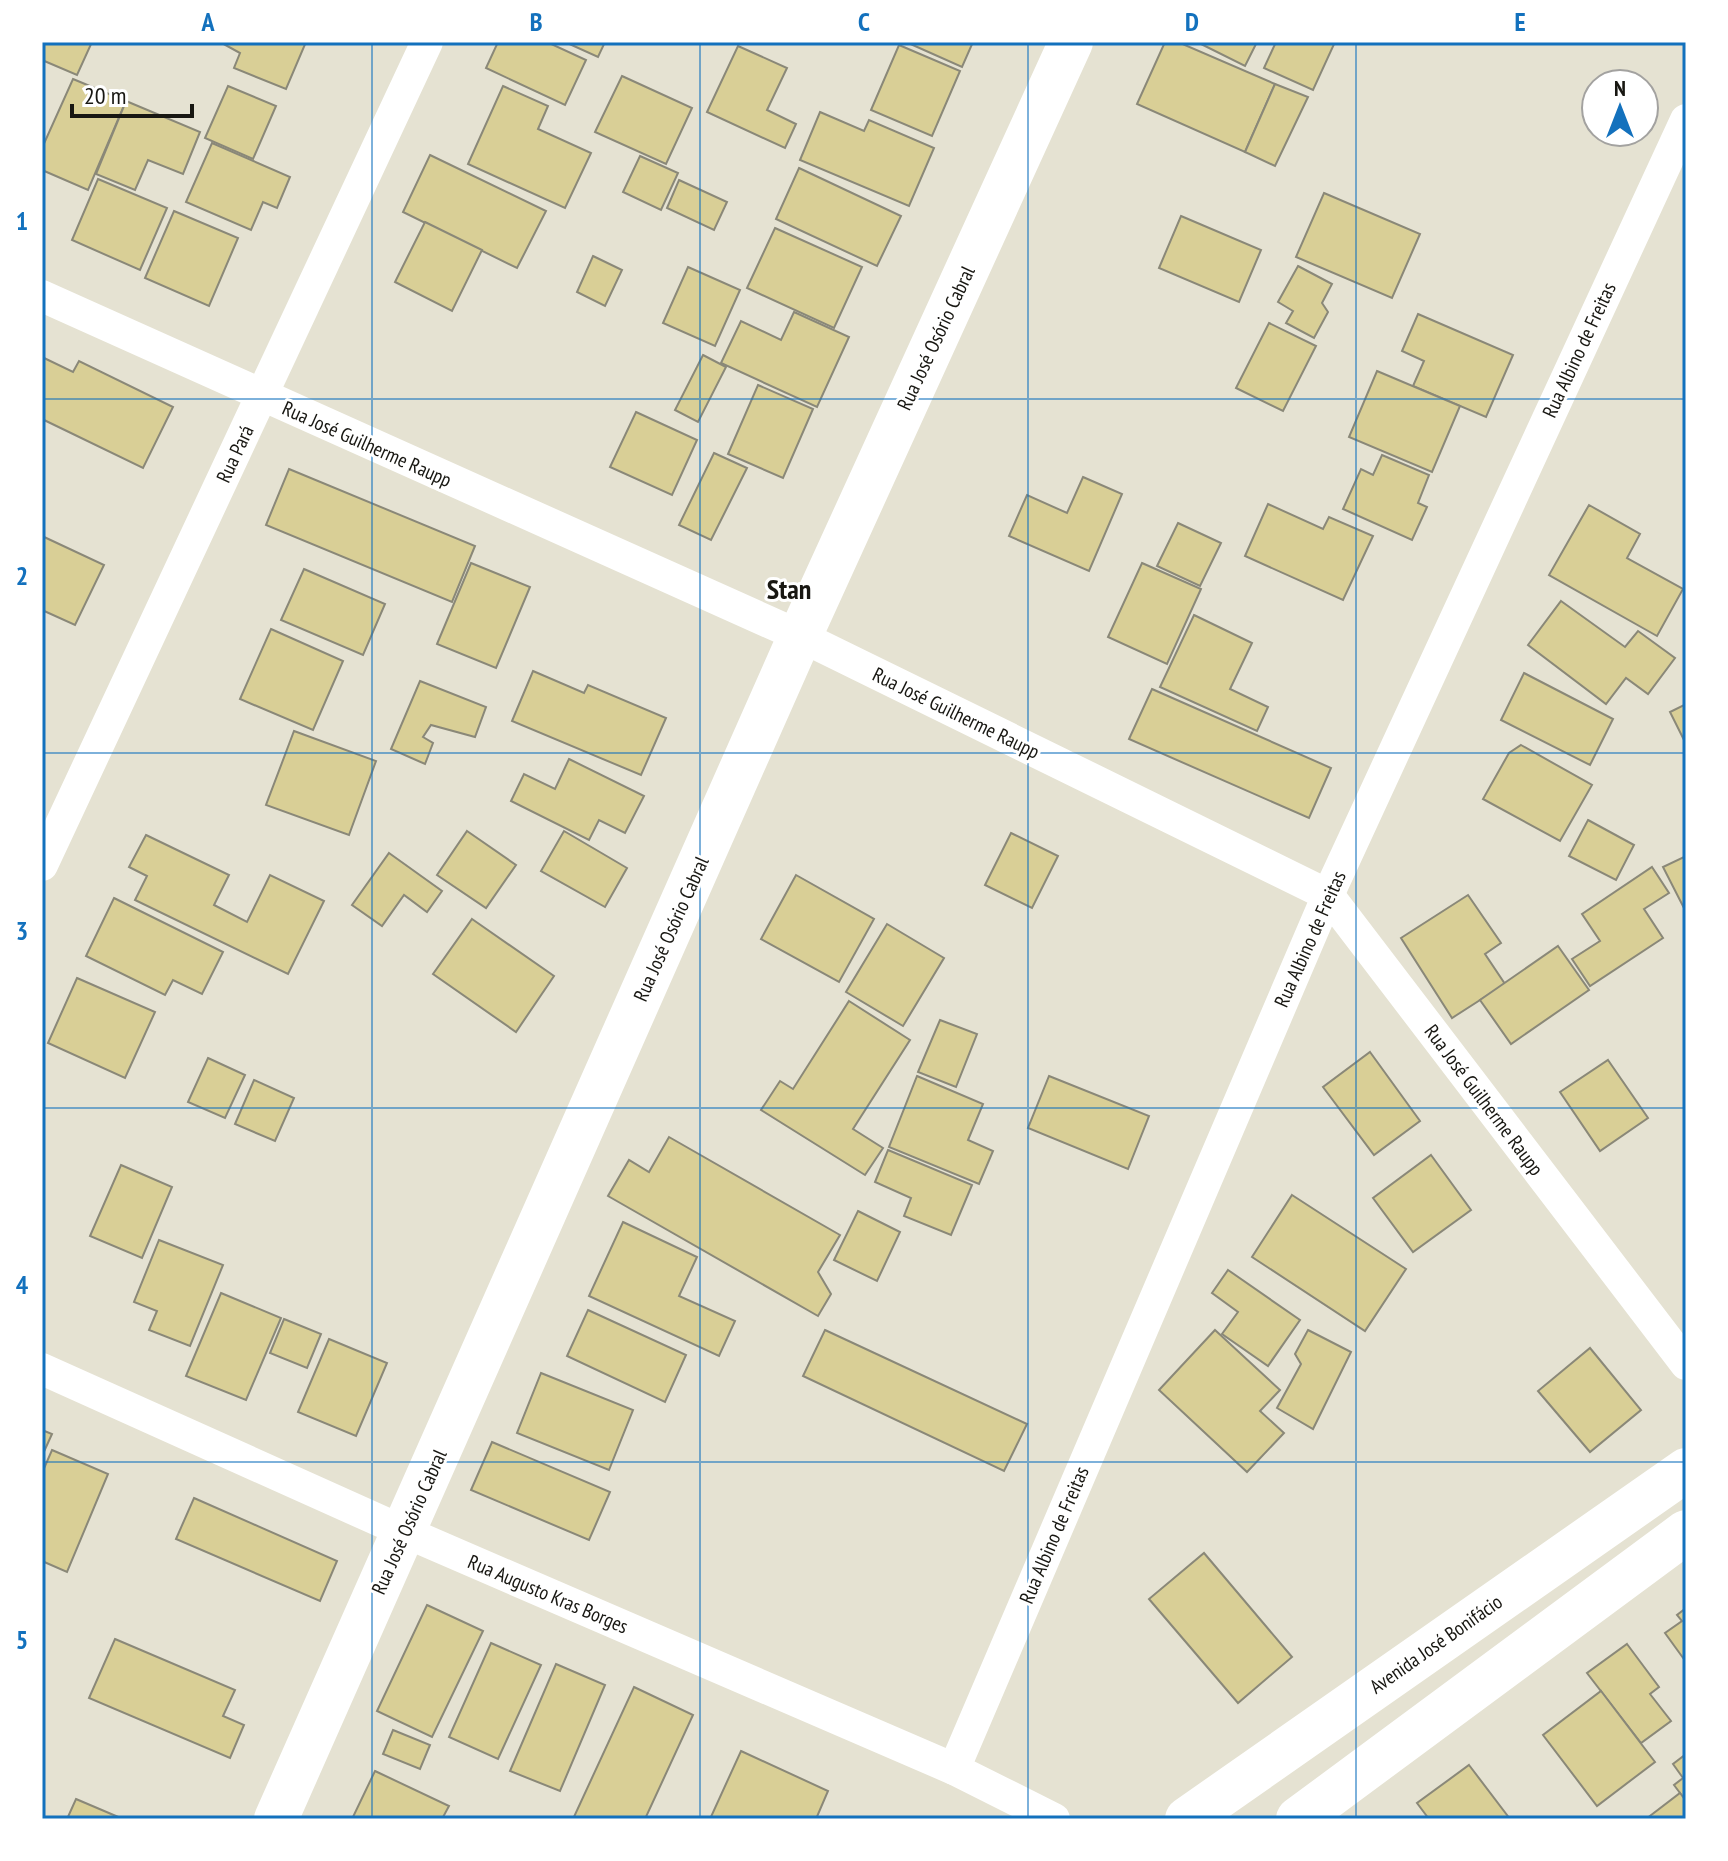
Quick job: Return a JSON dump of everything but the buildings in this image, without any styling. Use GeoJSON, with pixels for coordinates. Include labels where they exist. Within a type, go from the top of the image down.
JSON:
{"type":"FeatureCollection","features":[{"type":"Feature","properties":{"kind":"street","name":"Rua Pará"},"geometry":{"type":"LineString","coordinates":[[42,865],[427,42]]}},
{"type":"Feature","properties":{"kind":"street","name":"Rua José Osório Cabral"},"geometry":{"type":"LineString","coordinates":[[276,1819],[800,636],[1071,42]]}},
{"type":"Feature","properties":{"kind":"street","name":"Rua Albino de Freitas"},"geometry":{"type":"LineString","coordinates":[[954,1769],[1328,895],[1686,120]]}},
{"type":"Feature","properties":{"kind":"street","name":"Rua José Guilherme Raupp"},"geometry":{"type":"LineString","coordinates":[[42,296],[800,636],[1328,895],[1686,1364]]}},
{"type":"Feature","properties":{"kind":"street","name":"Rua Augusto Kras Borges"},"geometry":{"type":"LineString","coordinates":[[42,1369],[405,1532],[954,1769],[1054,1819]]}},
{"type":"Feature","properties":{"kind":"street","name":"Avenida José Bonifácio"},"geometry":{"type":"LineString","coordinates":[[1187,1819],[1686,1470]]}},
{"type":"Feature","properties":{"kind":"street"},"geometry":{"type":"LineString","coordinates":[[1298,1819],[1686,1532]]}},
{"type":"Feature","properties":{"kind":"district","name":"Stan"},"geometry":{"type":"Point","coordinates":[789,589]}}]}
